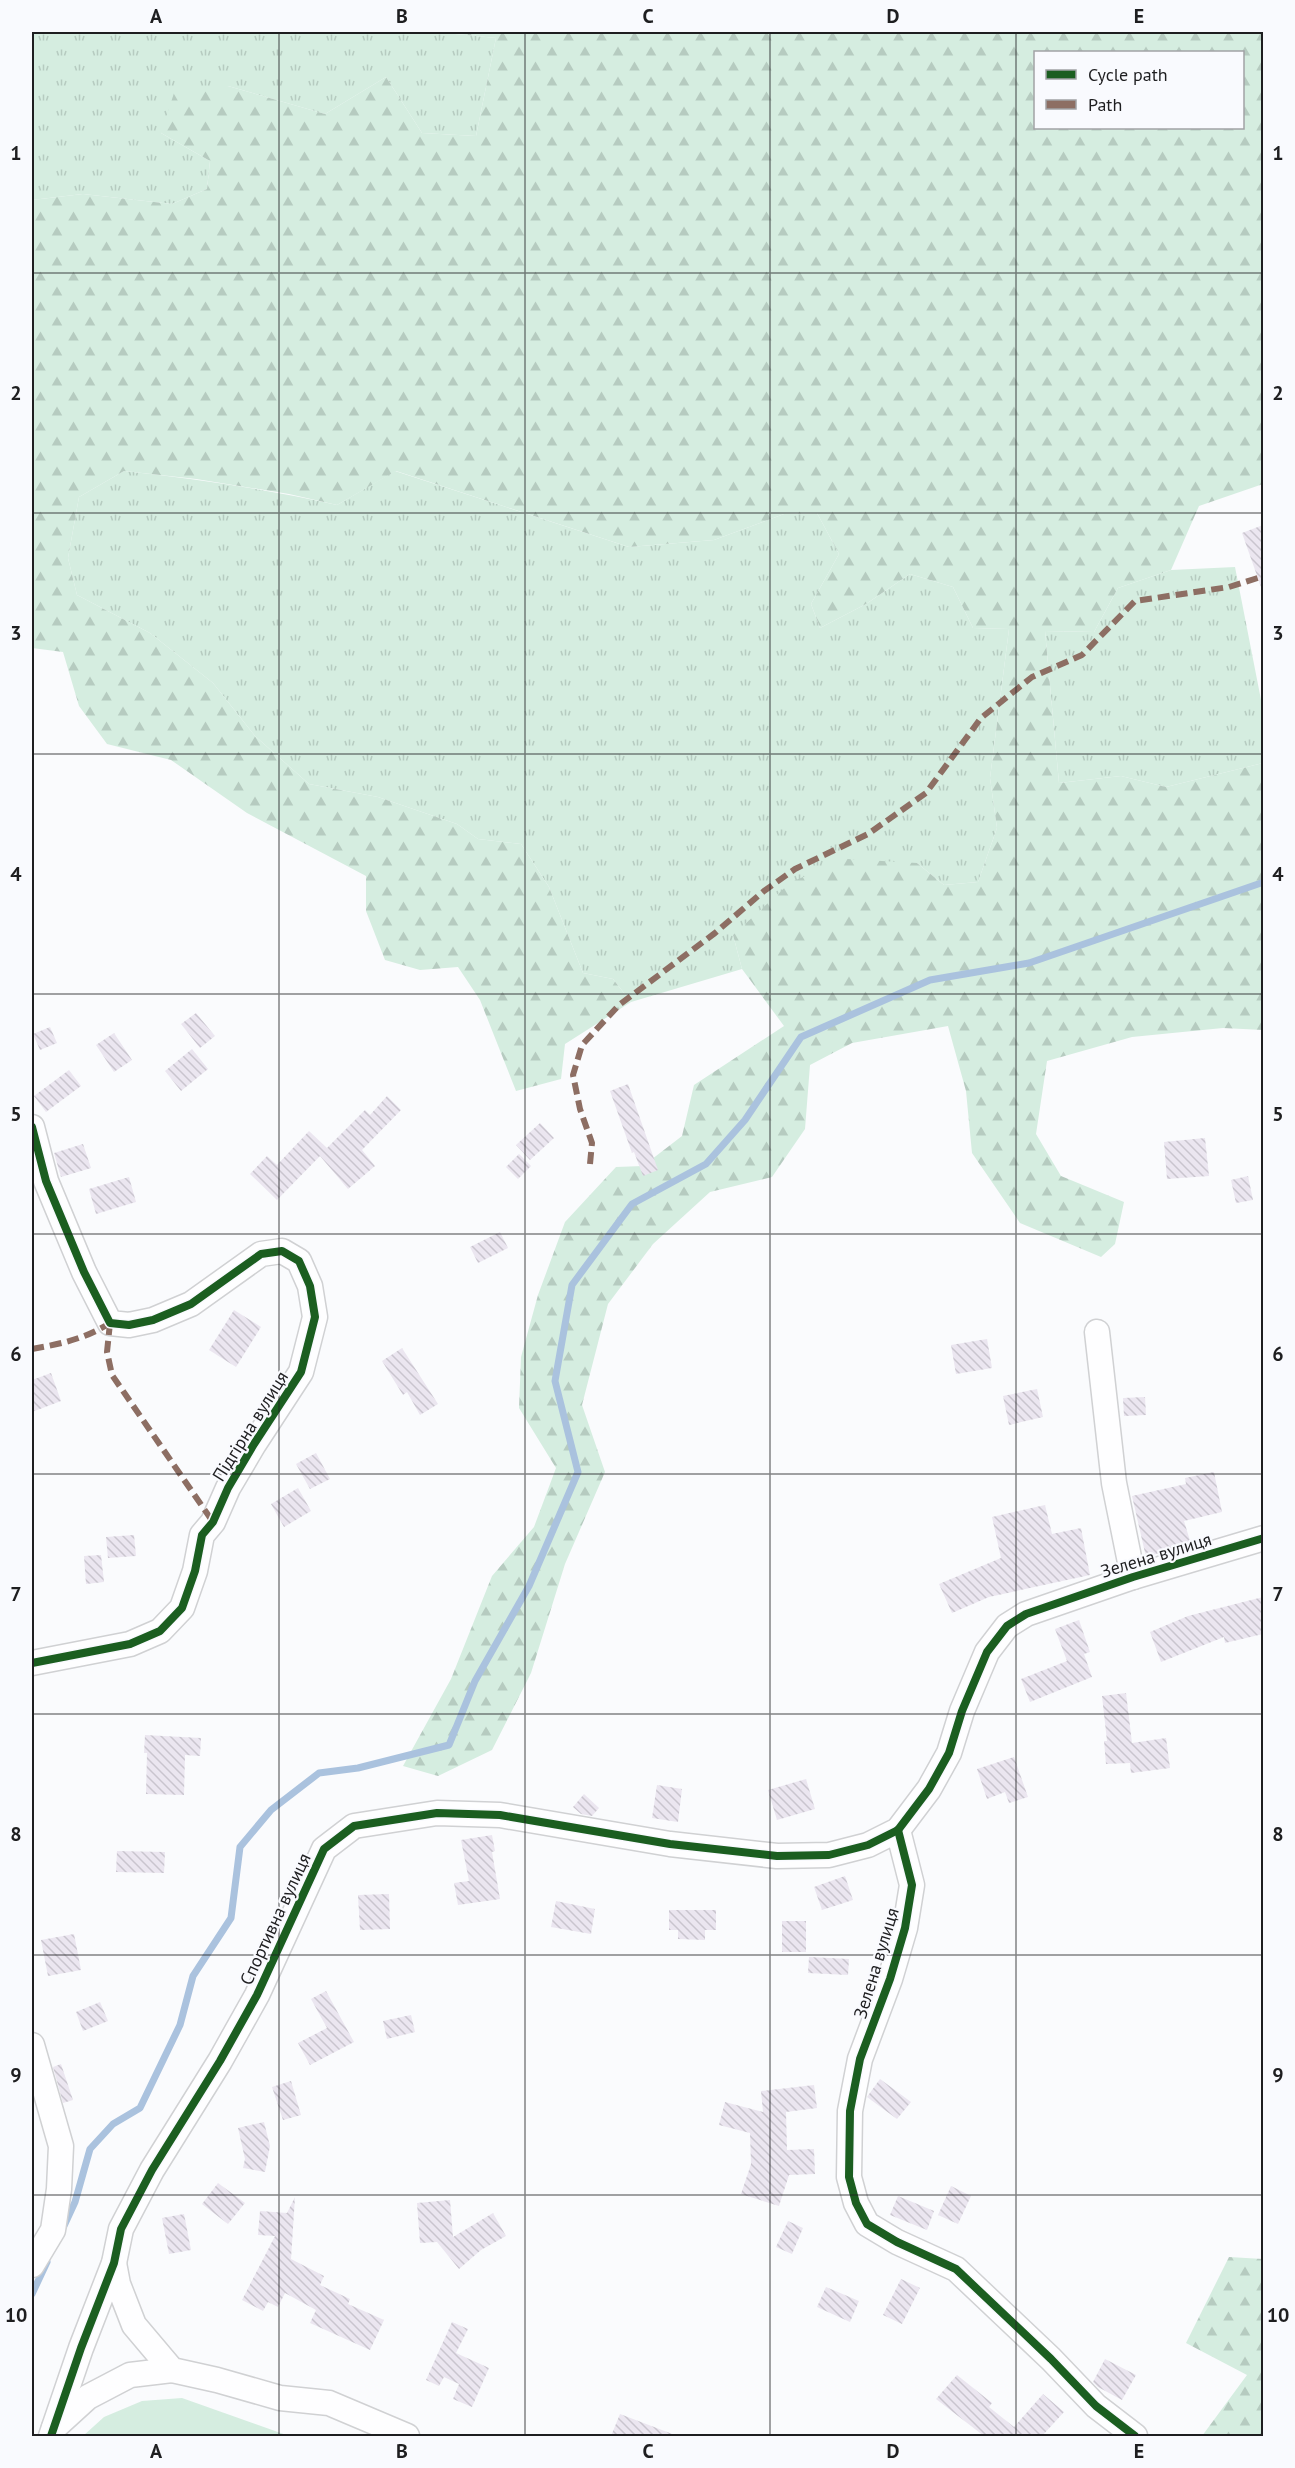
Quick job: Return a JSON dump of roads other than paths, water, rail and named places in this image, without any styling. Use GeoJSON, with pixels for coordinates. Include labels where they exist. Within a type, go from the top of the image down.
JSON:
{"type":"FeatureCollection","features":[{"type":"Feature","properties":{"kind":"street","name":"Підгірна вулиця"},"geometry":{"type":"LineString","coordinates":[[32,1127],[46,1181],[84,1272],[110,1323],[129,1325],[153,1320],[191,1304],[261,1254],[282,1251],[299,1262],[310,1286],[315,1317],[301,1372],[254,1444],[228,1488],[213,1522],[202,1535],[195,1571],[182,1608],[160,1631],[130,1644],[32,1663]]}},
{"type":"Feature","properties":{"kind":"street"},"geometry":{"type":"LineString","coordinates":[[1097,1332],[1114,1483],[1133,1577]]}},
{"type":"Feature","properties":{"kind":"street","name":"Зелена вулиця"},"geometry":{"type":"LineString","coordinates":[[1135,2436],[1096,2406],[1051,2359],[956,2270],[897,2242],[867,2224],[856,2203],[849,2177],[850,2110],[860,2060],[890,1979],[905,1928],[912,1885],[898,1830],[929,1789],[949,1753],[962,1711],[987,1652],[1007,1626],[1026,1614],[1133,1577],[1263,1538]]}},
{"type":"Feature","properties":{"kind":"street","name":"Спортивна вулиця"},"geometry":{"type":"LineString","coordinates":[[51,2433],[114,2263],[121,2229],[152,2170],[220,2061],[257,1995],[324,1849],[354,1826],[437,1813],[500,1815],[670,1844],[777,1856],[829,1855],[868,1845],[898,1830]]}},
{"type":"Feature","properties":{"kind":"street"},"geometry":{"type":"LineString","coordinates":[[32,2044],[61,2146],[59,2188],[53,2230],[32,2265]]}},
{"type":"Feature","properties":{"kind":"street","name":"Спортивна вулиця"},"geometry":{"type":"LineString","coordinates":[[114,2263],[118,2284],[134,2325],[172,2370]]}},
{"type":"Feature","properties":{"kind":"street"},"geometry":{"type":"LineString","coordinates":[[51,2433],[88,2397],[130,2375],[172,2370],[280,2398],[329,2403],[407,2436]]}},
{"type":"Feature","properties":{"kind":"waterway"},"geometry":{"type":"LineString","coordinates":[[63,2228],[75,2202],[90,2149],[113,2124],[140,2108],[180,2025],[193,1976],[231,1918],[240,1847],[271,1810],[319,1773],[358,1768],[449,1745],[475,1681],[529,1586],[578,1472],[555,1381],[572,1285],[632,1204],[706,1164],[745,1120],[801,1037],[930,980],[1029,963],[1264,882]]}},
{"type":"Feature","properties":{"kind":"waterway"},"geometry":{"type":"LineString","coordinates":[[32,2294],[47,2262]]}}]}
